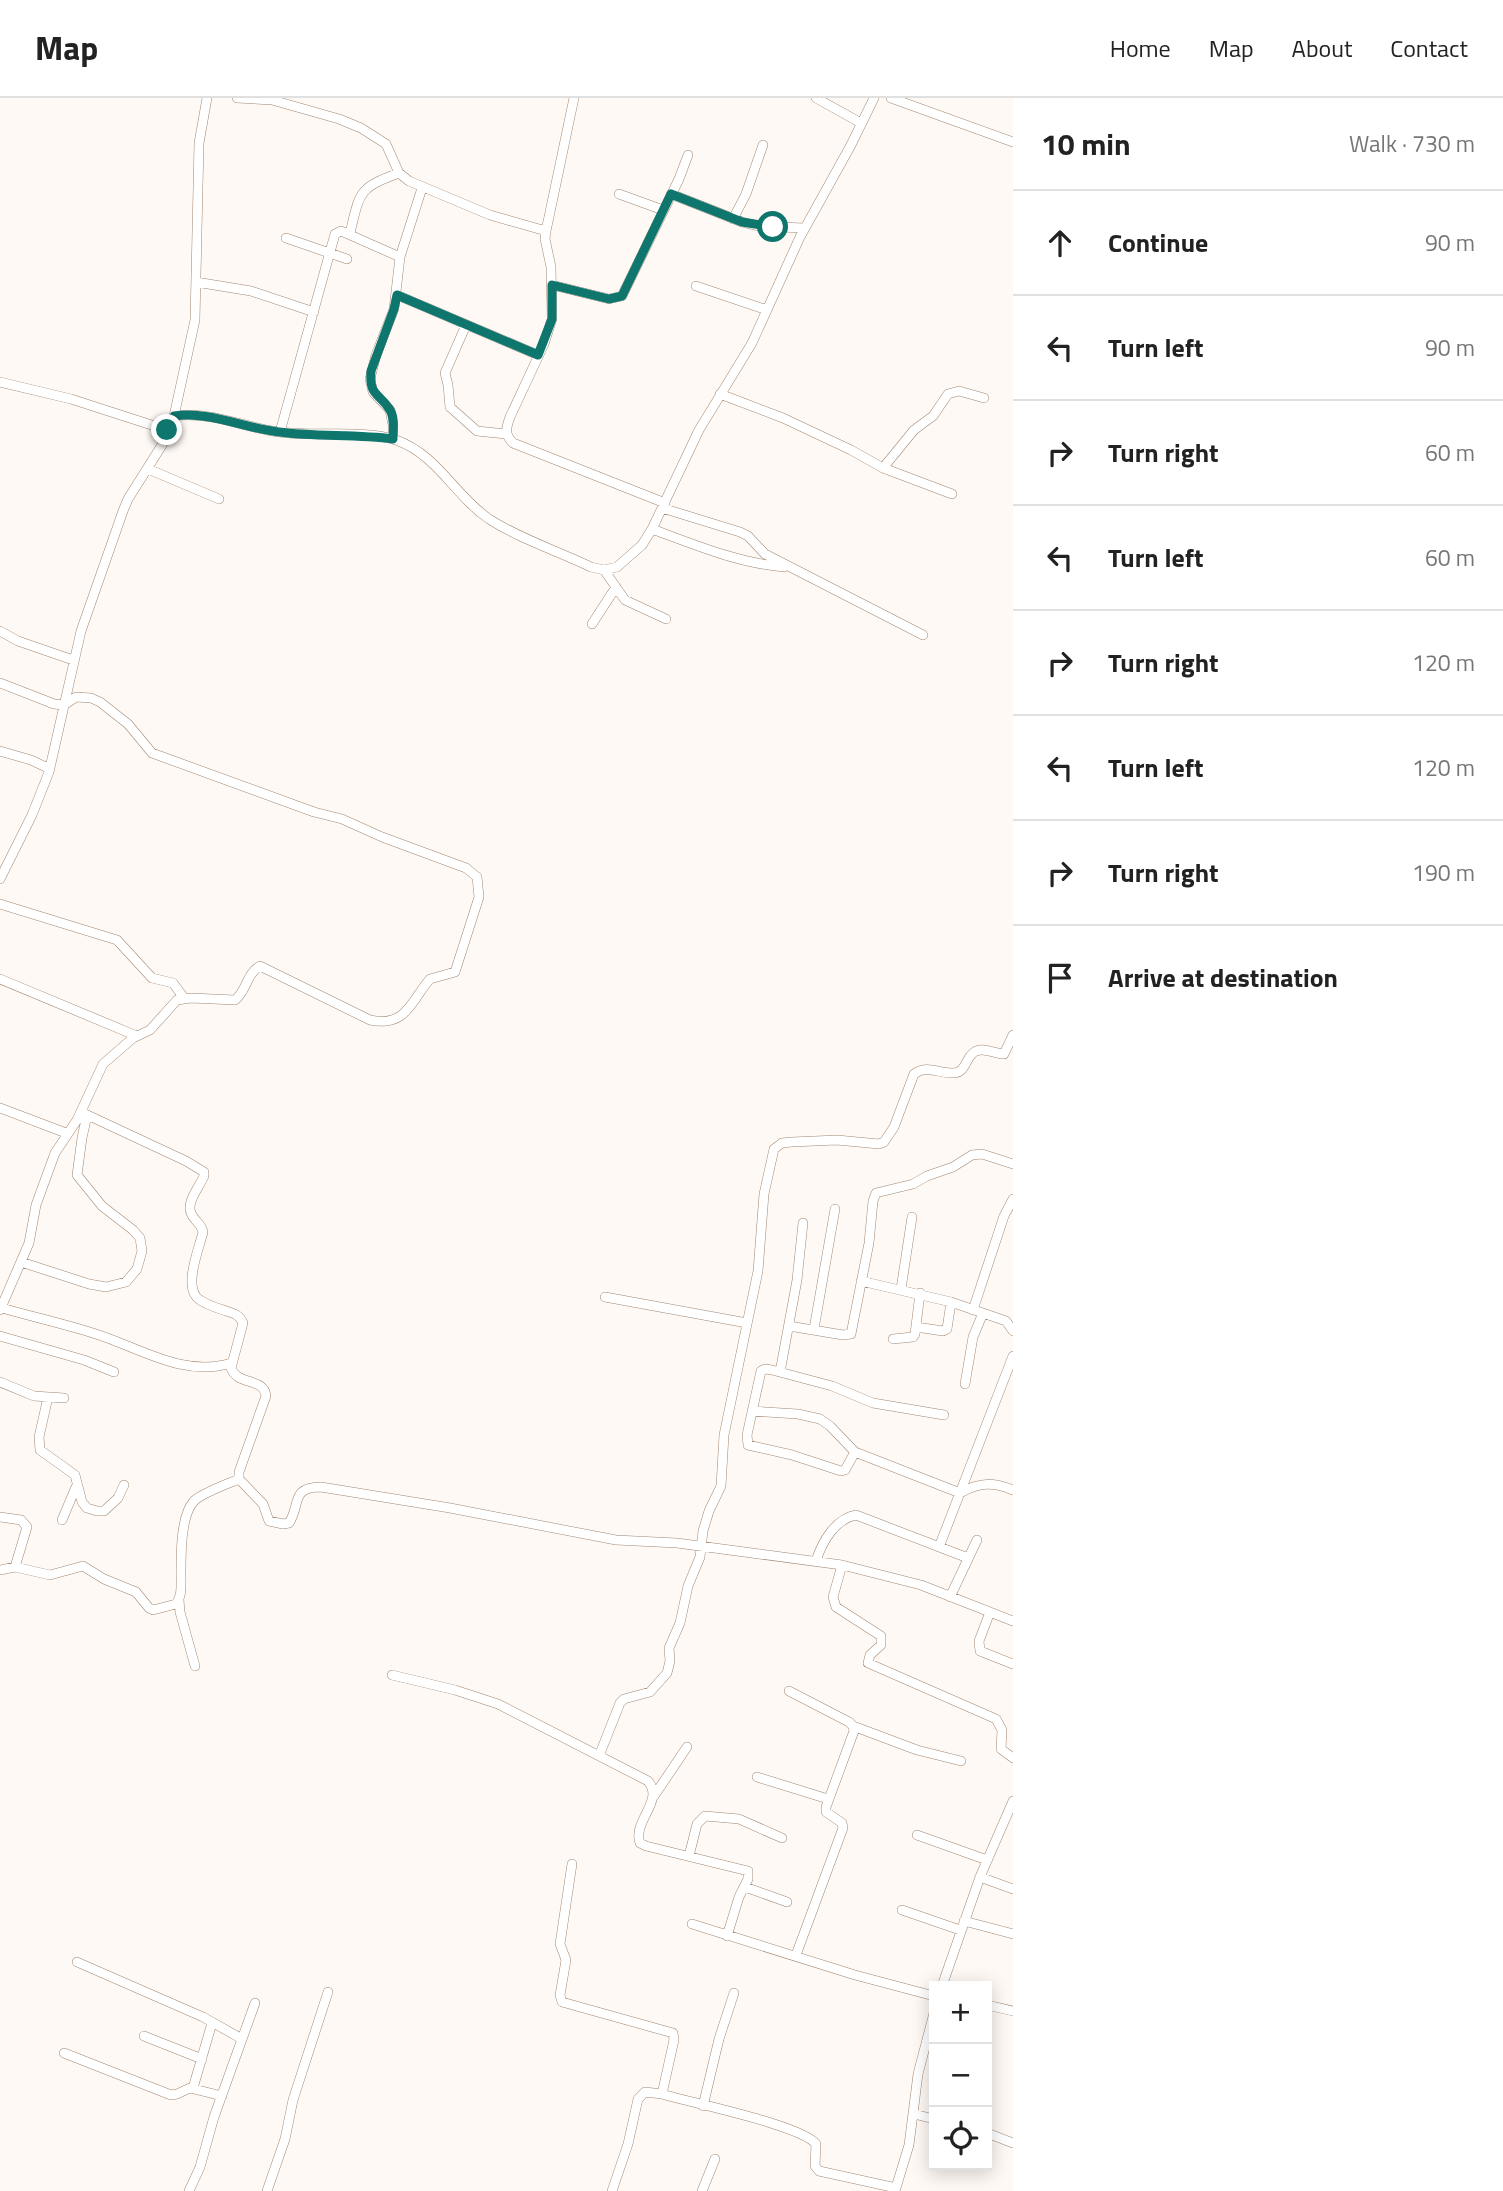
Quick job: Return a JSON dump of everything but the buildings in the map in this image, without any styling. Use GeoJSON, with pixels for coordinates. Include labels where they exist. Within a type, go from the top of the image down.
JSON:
{"type":"FeatureCollection","features":[{"type":"Feature","properties":{"kind":"street"},"geometry":{"type":"LineString","coordinates":[[0,879],[32,814],[50,769],[73,660],[123,512],[174,416],[195,320],[199,142],[207,98]]}},
{"type":"Feature","properties":{"kind":"street"},"geometry":{"type":"LineString","coordinates":[[237,98],[272,100],[361,128],[386,144],[399,173],[422,188],[490,215],[546,231]]}},
{"type":"Feature","properties":{"kind":"street"},"geometry":{"type":"LineString","coordinates":[[506,433],[514,407],[552,319],[552,285],[546,231],[574,98]]}},
{"type":"Feature","properties":{"kind":"street"},"geometry":{"type":"LineString","coordinates":[[816,98],[861,123]]}},
{"type":"Feature","properties":{"kind":"street"},"geometry":{"type":"LineString","coordinates":[[174,416],[208,415],[280,432],[365,435],[393,439],[423,453],[470,504],[488,518],[591,567],[604,570],[617,567],[642,545],[652,529],[699,430],[737,371],[804,228],[874,98]]}},
{"type":"Feature","properties":{"kind":"street"},"geometry":{"type":"LineString","coordinates":[[891,98],[1013,142]]}},
{"type":"Feature","properties":{"kind":"street"},"geometry":{"type":"LineString","coordinates":[[733,219],[746,194],[763,145]]}},
{"type":"Feature","properties":{"kind":"street"},"geometry":{"type":"LineString","coordinates":[[552,285],[609,299],[622,296],[688,155]]}},
{"type":"Feature","properties":{"kind":"street"},"geometry":{"type":"LineString","coordinates":[[350,233],[358,200],[363,191],[377,181],[399,173]]}},
{"type":"Feature","properties":{"kind":"street"},"geometry":{"type":"LineString","coordinates":[[393,439],[390,410],[373,392],[370,379],[394,309],[400,257],[422,188]]}},
{"type":"Feature","properties":{"kind":"street"},"geometry":{"type":"LineString","coordinates":[[619,194],[663,210]]}},
{"type":"Feature","properties":{"kind":"street"},"geometry":{"type":"LineString","coordinates":[[671,194],[758,226],[804,228]]}},
{"type":"Feature","properties":{"kind":"street"},"geometry":{"type":"LineString","coordinates":[[280,432],[322,288],[329,252],[337,232],[350,233],[400,257]]}},
{"type":"Feature","properties":{"kind":"street"},"geometry":{"type":"LineString","coordinates":[[286,238],[347,259]]}},
{"type":"Feature","properties":{"kind":"street"},"geometry":{"type":"LineString","coordinates":[[195,282],[251,291],[314,312]]}},
{"type":"Feature","properties":{"kind":"street"},"geometry":{"type":"LineString","coordinates":[[696,286],[767,310]]}},
{"type":"Feature","properties":{"kind":"street"},"geometry":{"type":"LineString","coordinates":[[397,295],[538,355]]}},
{"type":"Feature","properties":{"kind":"street"},"geometry":{"type":"LineString","coordinates":[[466,325],[445,373],[449,385],[450,407],[477,431],[506,433]]}},
{"type":"Feature","properties":{"kind":"street"},"geometry":{"type":"LineString","coordinates":[[0,382],[71,399],[167,430]]}},
{"type":"Feature","properties":{"kind":"street"},"geometry":{"type":"LineString","coordinates":[[883,468],[915,430],[933,416],[948,394],[960,391],[984,398]]}},
{"type":"Feature","properties":{"kind":"street"},"geometry":{"type":"LineString","coordinates":[[720,394],[814,431],[883,468],[952,494]]}},
{"type":"Feature","properties":{"kind":"street"},"geometry":{"type":"LineString","coordinates":[[506,433],[513,443],[561,460],[664,506],[740,532],[748,536],[765,554],[788,567],[923,635]]}},
{"type":"Feature","properties":{"kind":"street"},"geometry":{"type":"LineString","coordinates":[[148,468],[219,499]]}},
{"type":"Feature","properties":{"kind":"street"},"geometry":{"type":"LineString","coordinates":[[652,529],[741,560],[759,565],[788,567]]}},
{"type":"Feature","properties":{"kind":"street"},"geometry":{"type":"LineString","coordinates":[[604,570],[625,600],[666,619]]}},
{"type":"Feature","properties":{"kind":"street"},"geometry":{"type":"LineString","coordinates":[[592,624],[616,587]]}},
{"type":"Feature","properties":{"kind":"street"},"geometry":{"type":"LineString","coordinates":[[0,632],[73,660]]}},
{"type":"Feature","properties":{"kind":"street"},"geometry":{"type":"LineString","coordinates":[[0,683],[47,702],[64,705],[76,697],[100,702],[128,723],[152,753],[342,820],[466,868],[477,877],[479,885],[478,901],[455,972],[430,979],[412,1006],[397,1017],[380,1022],[370,1020],[260,966],[253,971],[240,997],[235,1000],[184,998],[171,1005],[150,1030],[137,1036],[103,1064],[84,1114],[77,1175],[102,1206],[141,1238],[142,1251],[136,1269],[126,1282],[106,1287],[21,1262]]}},
{"type":"Feature","properties":{"kind":"street"},"geometry":{"type":"LineString","coordinates":[[0,751],[50,769]]}},
{"type":"Feature","properties":{"kind":"street"},"geometry":{"type":"LineString","coordinates":[[0,851],[10,856]]}},
{"type":"Feature","properties":{"kind":"street"},"geometry":{"type":"LineString","coordinates":[[0,904],[117,940],[152,978],[173,983],[184,998]]}},
{"type":"Feature","properties":{"kind":"street"},"geometry":{"type":"LineString","coordinates":[[0,979],[137,1036]]}},
{"type":"Feature","properties":{"kind":"street"},"geometry":{"type":"LineString","coordinates":[[599,1756],[620,1703],[624,1699],[650,1692],[667,1673],[669,1648],[680,1623],[688,1587],[697,1566],[709,1511],[721,1486],[724,1435],[758,1271],[764,1194],[774,1149],[777,1145],[792,1142],[884,1142],[894,1127],[912,1079],[919,1071],[925,1069],[957,1073],[978,1049],[1004,1054],[1013,1035]]}},
{"type":"Feature","properties":{"kind":"street"},"geometry":{"type":"LineString","coordinates":[[0,1108],[66,1133]]}},
{"type":"Feature","properties":{"kind":"street"},"geometry":{"type":"LineString","coordinates":[[84,1114],[66,1133],[55,1153],[36,1205],[29,1243],[1,1309],[97,1334],[166,1360],[208,1367],[231,1363]]}},
{"type":"Feature","properties":{"kind":"street"},"geometry":{"type":"LineString","coordinates":[[84,1114],[204,1172],[190,1203],[191,1215],[203,1232],[191,1287],[199,1300],[241,1317],[242,1329],[231,1363],[233,1374],[262,1387],[266,1396],[239,1472],[239,1479],[263,1504],[268,1521],[272,1524],[289,1523],[300,1493],[306,1489],[321,1488],[450,1508],[593,1536],[701,1546],[842,1565],[921,1585],[1013,1621]]}},
{"type":"Feature","properties":{"kind":"street"},"geometry":{"type":"LineString","coordinates":[[789,1326],[850,1334],[869,1243],[876,1193],[913,1184],[927,1175],[953,1167],[972,1155],[992,1156],[1013,1164]]}},
{"type":"Feature","properties":{"kind":"street"},"geometry":{"type":"LineString","coordinates":[[965,1384],[978,1311],[1004,1216],[1013,1199]]}},
{"type":"Feature","properties":{"kind":"street"},"geometry":{"type":"LineString","coordinates":[[814,1329],[835,1209]]}},
{"type":"Feature","properties":{"kind":"street"},"geometry":{"type":"LineString","coordinates":[[901,1289],[912,1217]]}},
{"type":"Feature","properties":{"kind":"street"},"geometry":{"type":"LineString","coordinates":[[780,1372],[803,1223]]}},
{"type":"Feature","properties":{"kind":"street"},"geometry":{"type":"LineString","coordinates":[[861,1281],[951,1302],[1006,1321],[1013,1331]]}},
{"type":"Feature","properties":{"kind":"street"},"geometry":{"type":"LineString","coordinates":[[893,1339],[913,1337],[920,1293]]}},
{"type":"Feature","properties":{"kind":"street"},"geometry":{"type":"LineString","coordinates":[[606,1297],[747,1323]]}},
{"type":"Feature","properties":{"kind":"street"},"geometry":{"type":"LineString","coordinates":[[916,1328],[943,1331],[947,1329],[951,1302]]}},
{"type":"Feature","properties":{"kind":"street"},"geometry":{"type":"LineString","coordinates":[[0,1336],[84,1360],[114,1372]]}},
{"type":"Feature","properties":{"kind":"street"},"geometry":{"type":"LineString","coordinates":[[939,1547],[1013,1356]]}},
{"type":"Feature","properties":{"kind":"street"},"geometry":{"type":"LineString","coordinates":[[855,1452],[845,1470],[841,1471],[792,1455],[752,1447],[747,1440],[761,1371],[765,1369],[780,1372],[832,1387],[873,1403],[944,1415]]}},
{"type":"Feature","properties":{"kind":"street"},"geometry":{"type":"LineString","coordinates":[[0,1382],[29,1395],[64,1398]]}},
{"type":"Feature","properties":{"kind":"street"},"geometry":{"type":"LineString","coordinates":[[48,1397],[39,1437],[40,1450],[70,1470],[78,1481],[82,1502],[87,1508],[104,1511],[112,1506],[124,1485]]}},
{"type":"Feature","properties":{"kind":"street"},"geometry":{"type":"LineString","coordinates":[[752,1411],[798,1414],[820,1419],[855,1452],[960,1493],[983,1483],[1013,1490]]}},
{"type":"Feature","properties":{"kind":"street"},"geometry":{"type":"LineString","coordinates":[[195,1666],[180,1612],[181,1545],[190,1507],[195,1500],[239,1479]]}},
{"type":"Feature","properties":{"kind":"street"},"geometry":{"type":"LineString","coordinates":[[62,1520],[78,1481]]}},
{"type":"Feature","properties":{"kind":"street"},"geometry":{"type":"LineString","coordinates":[[816,1561],[831,1532],[842,1521],[856,1515],[968,1558]]}},
{"type":"Feature","properties":{"kind":"street"},"geometry":{"type":"LineString","coordinates":[[0,1517],[21,1520],[27,1527],[15,1567]]}},
{"type":"Feature","properties":{"kind":"street"},"geometry":{"type":"LineString","coordinates":[[950,1597],[977,1540]]}},
{"type":"Feature","properties":{"kind":"street"},"geometry":{"type":"LineString","coordinates":[[842,1565],[833,1597],[836,1607],[881,1636],[881,1646],[870,1655],[868,1663],[996,1719],[1002,1730],[1001,1749],[1013,1758]]}},
{"type":"Feature","properties":{"kind":"street"},"geometry":{"type":"LineString","coordinates":[[0,1570],[15,1567],[50,1575],[83,1566],[104,1579],[136,1592],[149,1608],[165,1607],[176,1604],[179,1600]]}},
{"type":"Feature","properties":{"kind":"street"},"geometry":{"type":"LineString","coordinates":[[990,1612],[979,1641],[980,1651],[1013,1664]]}},
{"type":"Feature","properties":{"kind":"street"},"geometry":{"type":"LineString","coordinates":[[392,1675],[455,1690],[498,1704],[648,1781],[653,1787],[654,1796]]}},
{"type":"Feature","properties":{"kind":"street"},"geometry":{"type":"LineString","coordinates":[[789,1691],[853,1726],[917,1750],[961,1761]]}},
{"type":"Feature","properties":{"kind":"street"},"geometry":{"type":"LineString","coordinates":[[796,1955],[843,1828],[842,1823],[826,1812],[854,1731],[853,1726]]}},
{"type":"Feature","properties":{"kind":"street"},"geometry":{"type":"LineString","coordinates":[[687,1747],[654,1796],[638,1832],[640,1843],[744,1868],[749,1875],[727,1936]]}},
{"type":"Feature","properties":{"kind":"street"},"geometry":{"type":"LineString","coordinates":[[757,1777],[828,1800]]}},
{"type":"Feature","properties":{"kind":"street"},"geometry":{"type":"LineString","coordinates":[[944,1981],[980,1877],[1009,1823],[1013,1801]]}},
{"type":"Feature","properties":{"kind":"street"},"geometry":{"type":"LineString","coordinates":[[689,1856],[697,1824],[705,1816],[739,1819],[782,1838]]}},
{"type":"Feature","properties":{"kind":"street"},"geometry":{"type":"LineString","coordinates":[[917,1835],[988,1860]]}},
{"type":"Feature","properties":{"kind":"street"},"geometry":{"type":"LineString","coordinates":[[572,1864],[560,1944],[566,1966],[560,1999],[565,2005],[596,2010],[673,2033],[674,2040],[662,2094]]}},
{"type":"Feature","properties":{"kind":"street"},"geometry":{"type":"LineString","coordinates":[[980,1877],[1013,1889]]}},
{"type":"Feature","properties":{"kind":"street"},"geometry":{"type":"LineString","coordinates":[[745,1887],[787,1902]]}},
{"type":"Feature","properties":{"kind":"street"},"geometry":{"type":"LineString","coordinates":[[902,1910],[962,1926],[1013,1934]]}},
{"type":"Feature","properties":{"kind":"street"},"geometry":{"type":"LineString","coordinates":[[692,1924],[855,1975],[929,1995]]}},
{"type":"Feature","properties":{"kind":"street"},"geometry":{"type":"LineString","coordinates":[[77,1962],[242,2039]]}},
{"type":"Feature","properties":{"kind":"street"},"geometry":{"type":"LineString","coordinates":[[267,2191],[328,1992]]}},
{"type":"Feature","properties":{"kind":"street"},"geometry":{"type":"LineString","coordinates":[[703,2106],[719,2039],[734,1993]]}},
{"type":"Feature","properties":{"kind":"street"},"geometry":{"type":"LineString","coordinates":[[189,2191],[200,2167],[255,2003]]}},
{"type":"Feature","properties":{"kind":"street"},"geometry":{"type":"LineString","coordinates":[[992,2006],[1013,2011]]}},
{"type":"Feature","properties":{"kind":"street"},"geometry":{"type":"LineString","coordinates":[[193,2088],[212,2023]]}},
{"type":"Feature","properties":{"kind":"street"},"geometry":{"type":"LineString","coordinates":[[612,2191],[628,2144],[638,2099],[645,2092],[756,2119],[809,2137],[816,2144],[814,2163],[819,2171],[895,2190],[909,2145],[918,2074],[929,2032]]}},
{"type":"Feature","properties":{"kind":"street"},"geometry":{"type":"LineString","coordinates":[[144,2036],[202,2059]]}},
{"type":"Feature","properties":{"kind":"street"},"geometry":{"type":"LineString","coordinates":[[64,2053],[170,2095],[193,2088],[222,2096]]}},
{"type":"Feature","properties":{"kind":"street"},"geometry":{"type":"LineString","coordinates":[[914,2114],[929,2118]]}},
{"type":"Feature","properties":{"kind":"street"},"geometry":{"type":"LineString","coordinates":[[992,2135],[1013,2143]]}},
{"type":"Feature","properties":{"kind":"street"},"geometry":{"type":"LineString","coordinates":[[702,2191],[715,2159]]}},
{"type":"Feature","properties":{"kind":"route"},"geometry":{"type":"LineString","coordinates":[[167,430],[174,416],[199,414],[280,432],[365,435],[393,439],[390,410],[373,392],[370,379],[397,295],[538,355],[552,319],[552,285],[609,299],[622,296],[671,194],[742,222],[773,227]]}}]}
